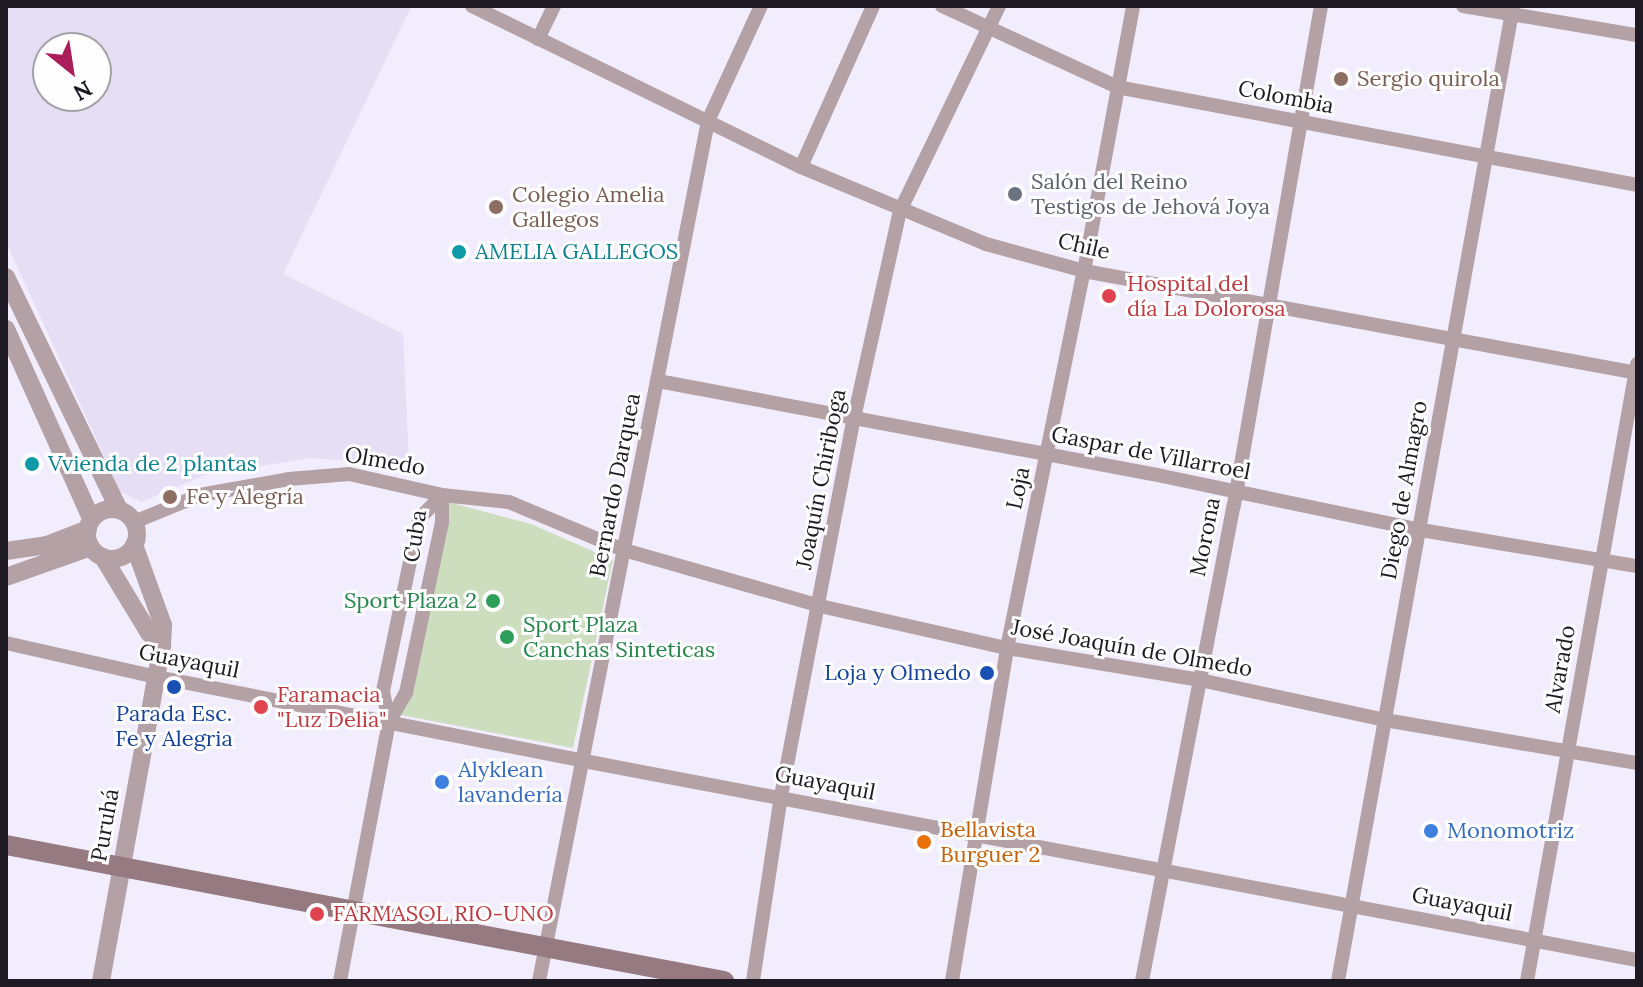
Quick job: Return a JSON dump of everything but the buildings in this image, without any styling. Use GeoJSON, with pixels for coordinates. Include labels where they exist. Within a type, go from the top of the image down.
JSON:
{"type":"FeatureCollection","features":[{"type":"Feature","properties":{"kind":"main road"},"geometry":{"type":"LineString","coordinates":[[6,845],[353,908],[545,949],[724,981]]}},
{"type":"Feature","properties":{"kind":"street","name":"Chile"},"geometry":{"type":"LineString","coordinates":[[472,6],[801,167],[900,211],[986,244],[1084,271],[1637,370]]}},
{"type":"Feature","properties":{"kind":"street"},"geometry":{"type":"LineString","coordinates":[[538,39],[554,6]]}},
{"type":"Feature","properties":{"kind":"street","name":"Bernardo Darquea"},"geometry":{"type":"LineString","coordinates":[[539,981],[708,121],[761,6]]}},
{"type":"Feature","properties":{"kind":"street"},"geometry":{"type":"LineString","coordinates":[[801,167],[873,6]]}},
{"type":"Feature","properties":{"kind":"street","name":"Colombia"},"geometry":{"type":"LineString","coordinates":[[942,6],[1117,87],[1637,185]]}},
{"type":"Feature","properties":{"kind":"street","name":"Joaquín Chiriboga"},"geometry":{"type":"LineString","coordinates":[[753,981],[781,796],[854,418],[900,211],[999,6]]}},
{"type":"Feature","properties":{"kind":"street","name":"Loja"},"geometry":{"type":"LineString","coordinates":[[952,981],[1007,648],[1084,271],[1133,6]]}},
{"type":"Feature","properties":{"kind":"street","name":"Morona"},"geometry":{"type":"LineString","coordinates":[[1142,981],[1236,491],[1321,6]]}},
{"type":"Feature","properties":{"kind":"street"},"geometry":{"type":"LineString","coordinates":[[1463,6],[1512,10],[1637,35]]}},
{"type":"Feature","properties":{"kind":"street","name":"Diego de Almagro"},"geometry":{"type":"LineString","coordinates":[[1338,981],[1512,10]]}},
{"type":"Feature","properties":{"kind":"street"},"geometry":{"type":"LineString","coordinates":[[6,277],[119,510],[134,522],[134,545],[121,557],[93,538],[6,551]]}},
{"type":"Feature","properties":{"kind":"street"},"geometry":{"type":"LineString","coordinates":[[6,329],[86,500],[93,538],[149,633],[162,645]]}},
{"type":"Feature","properties":{"kind":"street","name":"Alvarado"},"geometry":{"type":"LineString","coordinates":[[1527,981],[1637,370]]}},
{"type":"Feature","properties":{"kind":"street","name":"Gaspar de Villarroel"},"geometry":{"type":"LineString","coordinates":[[658,381],[1236,491],[1421,530],[1637,566]]}},
{"type":"Feature","properties":{"kind":"street","name":"Olmedo"},"geometry":{"type":"LineString","coordinates":[[134,522],[200,495],[289,479],[349,474],[442,495],[509,502],[624,550]]}},
{"type":"Feature","properties":{"kind":"street","name":"Cuba"},"geometry":{"type":"LineString","coordinates":[[389,722],[383,691],[419,519],[442,495]]}},
{"type":"Feature","properties":{"kind":"street","name":"Cuba"},"geometry":{"type":"LineString","coordinates":[[340,981],[389,722],[406,693],[442,522],[442,495]]}},
{"type":"Feature","properties":{"kind":"street"},"geometry":{"type":"LineString","coordinates":[[6,577],[93,538],[104,511],[119,510]]}},
{"type":"Feature","properties":{"kind":"street","name":"Puruhá"},"geometry":{"type":"LineString","coordinates":[[101,981],[162,645],[163,625],[134,545]]}},
{"type":"Feature","properties":{"kind":"street","name":"José Joaquín de Olmedo"},"geometry":{"type":"LineString","coordinates":[[624,550],[820,606],[1007,648],[1200,680],[1385,720],[1637,763]]}},
{"type":"Feature","properties":{"kind":"street","name":"Guayaquil"},"geometry":{"type":"LineString","coordinates":[[6,643],[157,677],[584,761],[1637,960]]}},
{"type":"Feature","properties":{"kind":"shaded area"},"geometry":{"type":"Polygon","coordinates":[[[6,6],[411,7],[283,274],[403,334],[409,465],[310,458],[205,475],[141,502],[120,491],[6,242],[6,6]]]}},
{"type":"Feature","properties":{"kind":"green space","name":"Sport Plaza Canchas Sinteticas"},"geometry":{"type":"Polygon","coordinates":[[[444,501],[531,524],[613,560],[573,748],[401,715],[444,501]]]}},
{"type":"Feature","properties":{"kind":"place","name":"Sergio quirola"},"geometry":{"type":"Point","coordinates":[1341,79]}},
{"type":"Feature","properties":{"kind":"place","name":"Salón del Reino Testigos de Jehová Joya"},"geometry":{"type":"Point","coordinates":[1015,194]}},
{"type":"Feature","properties":{"kind":"place","name":"Colegio Amelia Gallegos"},"geometry":{"type":"Point","coordinates":[496,207]}},
{"type":"Feature","properties":{"kind":"place","name":"AMELIA GALLEGOS"},"geometry":{"type":"Point","coordinates":[459,252]}},
{"type":"Feature","properties":{"kind":"place","name":"Hospital del día La Dolorosa"},"geometry":{"type":"Point","coordinates":[1109,296]}},
{"type":"Feature","properties":{"kind":"place","name":"Vvienda de 2 plantas"},"geometry":{"type":"Point","coordinates":[32,464]}},
{"type":"Feature","properties":{"kind":"place","name":"Fe y Alegría"},"geometry":{"type":"Point","coordinates":[170,497]}},
{"type":"Feature","properties":{"kind":"place","name":"Sport Plaza 2"},"geometry":{"type":"Point","coordinates":[493,601]}},
{"type":"Feature","properties":{"kind":"place","name":"Sport Plaza Canchas Sinteticas"},"geometry":{"type":"Point","coordinates":[507,637]}},
{"type":"Feature","properties":{"kind":"place","name":"Loja y Olmedo"},"geometry":{"type":"Point","coordinates":[987,673]}},
{"type":"Feature","properties":{"kind":"place","name":"Parada Esc. Fe y Alegria"},"geometry":{"type":"Point","coordinates":[174,687]}},
{"type":"Feature","properties":{"kind":"place","name":"Faramacia \"Luz Delia\""},"geometry":{"type":"Point","coordinates":[261,707]}},
{"type":"Feature","properties":{"kind":"place","name":"Alyklean lavandería"},"geometry":{"type":"Point","coordinates":[442,782]}},
{"type":"Feature","properties":{"kind":"place","name":"Monomotriz"},"geometry":{"type":"Point","coordinates":[1431,831]}},
{"type":"Feature","properties":{"kind":"place","name":"Bellavista Burguer 2"},"geometry":{"type":"Point","coordinates":[924,842]}},
{"type":"Feature","properties":{"kind":"place","name":"FARMASOL RIO-UNO"},"geometry":{"type":"Point","coordinates":[317,914]}}]}
